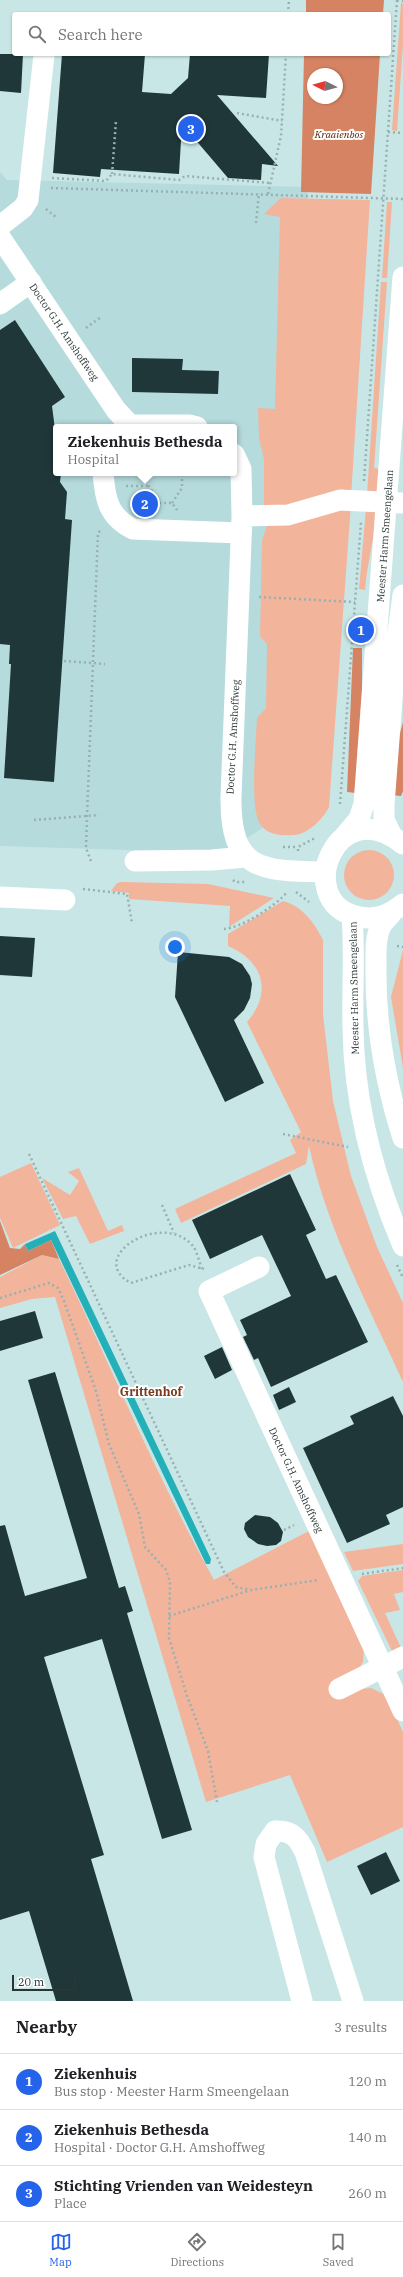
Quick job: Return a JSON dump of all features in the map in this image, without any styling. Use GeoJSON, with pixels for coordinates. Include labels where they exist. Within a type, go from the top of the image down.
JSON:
{"type":"FeatureCollection","features":[{"type":"Feature","properties":{"kind":"street"},"geometry":{"type":"LineString","coordinates":[[0,226],[23,208],[28,200],[44,56]]}},
{"type":"Feature","properties":{"kind":"street","name":"Doctor G.H. Amshoffweg"},"geometry":{"type":"LineString","coordinates":[[0,237],[116,410],[128,424]]}},
{"type":"Feature","properties":{"kind":"street","name":"Meester Harm Smeengelaan"},"geometry":{"type":"LineString","coordinates":[[325,872],[328,858],[334,846],[344,837],[359,819],[364,804],[395,502],[403,277]]}},
{"type":"Feature","properties":{"kind":"street"},"geometry":{"type":"LineString","coordinates":[[0,304],[31,282]]}},
{"type":"Feature","properties":{"kind":"street","name":"Doctor G.H. Amshoffweg"},"geometry":{"type":"LineString","coordinates":[[237,461],[241,470],[242,524],[231,810],[236,843],[245,857]]}},
{"type":"Feature","properties":{"kind":"street"},"geometry":{"type":"LineString","coordinates":[[103,476],[107,502],[122,523],[133,529],[192,532],[288,515],[340,500],[395,502]]}},
{"type":"Feature","properties":{"kind":"street"},"geometry":{"type":"LineString","coordinates":[[397,839],[384,820],[384,805],[396,647],[403,595]]}},
{"type":"Feature","properties":{"kind":"street"},"geometry":{"type":"LineString","coordinates":[[344,837],[355,831],[367,829],[379,830],[397,839]]}},
{"type":"Feature","properties":{"kind":"street"},"geometry":{"type":"LineString","coordinates":[[135,861],[212,860],[245,857],[268,867],[297,871],[325,872],[326,885],[331,898],[340,908],[352,915],[365,919],[379,918],[397,909]]}},
{"type":"Feature","properties":{"kind":"street"},"geometry":{"type":"LineString","coordinates":[[0,897],[65,900]]}},
{"type":"Feature","properties":{"kind":"street"},"geometry":{"type":"LineString","coordinates":[[397,909],[380,928],[378,937],[376,980],[381,1048],[403,1138]]}},
{"type":"Feature","properties":{"kind":"street","name":"Meester Harm Smeengelaan"},"geometry":{"type":"LineString","coordinates":[[352,915],[353,1029],[365,1131],[377,1175],[403,1246]]}},
{"type":"Feature","properties":{"kind":"street","name":"Doctor G.H. Amshoffweg"},"geometry":{"type":"LineString","coordinates":[[258,1267],[209,1291],[403,1711]]}},
{"type":"Feature","properties":{"kind":"street"},"geometry":{"type":"LineString","coordinates":[[339,1689],[403,1658]]}},
{"type":"Feature","properties":{"kind":"street"},"geometry":{"type":"LineString","coordinates":[[302,2001],[264,1857],[266,1844],[275,1831],[285,1831],[298,1838],[305,1852],[353,2001]]}},
{"type":"Feature","properties":{"kind":"path"},"geometry":{"type":"LineString","coordinates":[[288,12],[289,0]]}},
{"type":"Feature","properties":{"kind":"path"},"geometry":{"type":"LineString","coordinates":[[384,198],[397,0],[403,1]]}},
{"type":"Feature","properties":{"kind":"path"},"geometry":{"type":"LineString","coordinates":[[268,194],[282,136],[286,56]]}},
{"type":"Feature","properties":{"kind":"path"},"geometry":{"type":"LineString","coordinates":[[237,113],[282,121]]}},
{"type":"Feature","properties":{"kind":"path"},"geometry":{"type":"LineString","coordinates":[[31,182],[106,181],[112,174],[116,121]]}},
{"type":"Feature","properties":{"kind":"path"},"geometry":{"type":"LineString","coordinates":[[388,132],[403,133]]}},
{"type":"Feature","properties":{"kind":"path"},"geometry":{"type":"LineString","coordinates":[[112,174],[178,180],[185,176],[198,176],[270,183]]}},
{"type":"Feature","properties":{"kind":"path"},"geometry":{"type":"LineString","coordinates":[[31,182],[403,199]]}},
{"type":"Feature","properties":{"kind":"path"},"geometry":{"type":"LineString","coordinates":[[256,223],[259,193]]}},
{"type":"Feature","properties":{"kind":"path"},"geometry":{"type":"LineString","coordinates":[[172,503],[182,488],[182,476]]}},
{"type":"Feature","properties":{"kind":"path"},"geometry":{"type":"LineString","coordinates":[[144,478],[160,503],[172,503]]}},
{"type":"Feature","properties":{"kind":"path"},"geometry":{"type":"LineString","coordinates":[[172,503],[192,532]]}},
{"type":"Feature","properties":{"kind":"path"},"geometry":{"type":"LineString","coordinates":[[91,861],[86,848],[98,533],[116,516]]}},
{"type":"Feature","properties":{"kind":"path"},"geometry":{"type":"LineString","coordinates":[[258,589],[258,597],[355,602]]}},
{"type":"Feature","properties":{"kind":"path"},"geometry":{"type":"LineString","coordinates":[[64,661],[105,664]]}},
{"type":"Feature","properties":{"kind":"path"},"geometry":{"type":"LineString","coordinates":[[34,820],[99,815]]}},
{"type":"Feature","properties":{"kind":"path"},"geometry":{"type":"LineString","coordinates":[[276,846],[298,847]]}},
{"type":"Feature","properties":{"kind":"path"},"geometry":{"type":"LineString","coordinates":[[65,900],[72,900],[73,888],[127,894],[132,923]]}},
{"type":"Feature","properties":{"kind":"path"},"geometry":{"type":"LineString","coordinates":[[224,929],[234,928],[280,900],[287,891]]}},
{"type":"Feature","properties":{"kind":"path"},"geometry":{"type":"LineString","coordinates":[[283,1134],[353,1148]]}},
{"type":"Feature","properties":{"kind":"path"},"geometry":{"type":"LineString","coordinates":[[29,1154],[224,1572],[236,1587],[251,1590]]}},
{"type":"Feature","properties":{"kind":"path"},"geometry":{"type":"LineString","coordinates":[[162,1205],[174,1233]]}},
{"type":"Feature","properties":{"kind":"path"},"geometry":{"type":"LineString","coordinates":[[202,1269],[193,1246],[174,1233],[161,1232],[146,1234],[121,1249],[117,1257],[117,1268],[121,1278],[131,1283],[189,1265],[202,1269],[207,1270]]}},
{"type":"Feature","properties":{"kind":"path"},"geometry":{"type":"LineString","coordinates":[[0,1298],[49,1284],[58,1288],[64,1301],[96,1391],[109,1444],[139,1514],[145,1547],[166,1570],[170,1582],[169,1638],[208,1751],[217,1802]]}},
{"type":"Feature","properties":{"kind":"path"},"geometry":{"type":"LineString","coordinates":[[169,1616],[251,1590],[403,1568]]}},
{"type":"Feature","properties":{"kind":"shaded area"},"geometry":{"type":"Polygon","coordinates":[[[401,3],[403,4],[403,45],[397,131],[392,130],[401,3]]]}},
{"type":"Feature","properties":{"kind":"shaded area"},"geometry":{"type":"Polygon","coordinates":[[[0,172],[7,180],[308,187],[273,821],[224,853],[0,846],[0,172]]]}},
{"type":"Feature","properties":{"kind":"shaded area"},"geometry":{"type":"Polygon","coordinates":[[[281,198],[370,200],[351,497],[264,510],[264,459],[259,438],[258,408],[275,409],[280,217],[264,214],[281,198]]]}},
{"type":"Feature","properties":{"kind":"shaded area"},"geometry":{"type":"Polygon","coordinates":[[[387,202],[392,202],[387,278],[382,278],[387,202]]]}},
{"type":"Feature","properties":{"kind":"shaded area"},"geometry":{"type":"Polygon","coordinates":[[[381,282],[387,282],[374,468],[381,469],[378,491],[367,495],[381,282]]]}},
{"type":"Feature","properties":{"kind":"shaded area"},"geometry":{"type":"Polygon","coordinates":[[[351,504],[329,807],[319,821],[304,832],[289,835],[274,834],[265,830],[259,822],[256,814],[254,787],[257,718],[266,708],[267,644],[260,636],[262,541],[267,525],[351,504]]]}},
{"type":"Feature","properties":{"kind":"shaded area"},"geometry":{"type":"Polygon","coordinates":[[[366,508],[377,510],[365,590],[359,589],[366,508]]]}},
{"type":"Feature","properties":{"kind":"shaded area"},"geometry":{"type":"Polygon","coordinates":[[[364,850],[374,850],[387,857],[394,870],[394,880],[387,893],[374,900],[364,900],[355,896],[348,889],[344,880],[344,870],[348,861],[355,854],[364,850]]]}},
{"type":"Feature","properties":{"kind":"shaded area"},"geometry":{"type":"Polygon","coordinates":[[[117,883],[208,884],[274,898],[229,927],[230,906],[129,899],[129,893],[111,891],[117,883]]]}},
{"type":"Feature","properties":{"kind":"shaded area"},"geometry":{"type":"Polygon","coordinates":[[[283,901],[290,903],[302,911],[316,927],[323,940],[323,1014],[333,1101],[351,1176],[377,1247],[403,1303],[403,1382],[337,1237],[326,1207],[309,1146],[306,1164],[181,1223],[175,1209],[296,1153],[290,1140],[301,1132],[247,1022],[255,1011],[260,1000],[262,989],[260,978],[256,969],[249,960],[240,952],[228,946],[228,934],[283,901]]]}},
{"type":"Feature","properties":{"kind":"shaded area"},"geometry":{"type":"Polygon","coordinates":[[[403,950],[403,1068],[391,997],[403,950]]]}},
{"type":"Feature","properties":{"kind":"shaded area"},"geometry":{"type":"Polygon","coordinates":[[[31,1163],[60,1225],[13,1248],[0,1218],[0,1177],[31,1163]]]}},
{"type":"Feature","properties":{"kind":"shaded area"},"geometry":{"type":"Polygon","coordinates":[[[79,1168],[108,1231],[122,1225],[124,1231],[90,1244],[76,1216],[63,1219],[42,1178],[70,1195],[79,1181],[68,1172],[79,1168]]]}},
{"type":"Feature","properties":{"kind":"shaded area"},"geometry":{"type":"Polygon","coordinates":[[[42,1255],[59,1259],[153,1461],[214,1580],[309,1531],[364,1645],[363,1662],[359,1669],[361,1689],[371,1688],[386,1695],[403,1732],[403,1827],[327,1862],[290,1775],[206,1802],[55,1297],[32,1299],[0,1308],[0,1277],[42,1255]]]}},
{"type":"Feature","properties":{"kind":"shaded area"},"geometry":{"type":"Polygon","coordinates":[[[403,1544],[403,1564],[353,1571],[344,1552],[403,1544]]]}},
{"type":"Feature","properties":{"kind":"shaded area"},"geometry":{"type":"Polygon","coordinates":[[[403,1570],[403,1592],[394,1594],[400,1610],[385,1613],[401,1648],[393,1653],[358,1581],[362,1576],[403,1570]]]}},
{"type":"Feature","properties":{"kind":"green space"},"geometry":{"type":"Polygon","coordinates":[[[306,0],[384,0],[383,12],[306,12],[306,0]]]}},
{"type":"Feature","properties":{"kind":"green space","name":"Kraaienbos"},"geometry":{"type":"Polygon","coordinates":[[[304,56],[380,56],[371,194],[301,192],[304,56]]]}},
{"type":"Feature","properties":{"kind":"green space"},"geometry":{"type":"Polygon","coordinates":[[[353,648],[362,648],[362,735],[356,793],[347,792],[353,648]]]}},
{"type":"Feature","properties":{"kind":"green space"},"geometry":{"type":"Polygon","coordinates":[[[403,722],[403,791],[401,796],[390,795],[396,748],[403,722]]]}},
{"type":"Feature","properties":{"kind":"green space"},"geometry":{"type":"Polygon","coordinates":[[[0,1221],[10,1248],[20,1249],[25,1244],[28,1251],[51,1240],[59,1259],[42,1255],[0,1275],[0,1221]]]}},
{"type":"Feature","properties":{"kind":"water"},"geometry":{"type":"Polygon","coordinates":[[[55,1231],[211,1559],[210,1564],[206,1564],[51,1240],[28,1251],[25,1244],[55,1231]]]}},
{"type":"Feature","properties":{"kind":"building"},"geometry":{"type":"Polygon","coordinates":[[[0,54],[23,56],[21,93],[0,91],[0,54]]]}},
{"type":"Feature","properties":{"kind":"building"},"geometry":{"type":"Polygon","coordinates":[[[62,56],[145,56],[142,92],[171,94],[188,78],[190,56],[269,56],[266,98],[217,95],[278,166],[262,164],[261,180],[228,178],[182,124],[179,174],[101,169],[100,177],[53,173],[62,56]]]}},
{"type":"Feature","properties":{"kind":"building"},"geometry":{"type":"Polygon","coordinates":[[[15,320],[65,397],[52,406],[54,424],[53,424],[53,476],[61,476],[60,482],[67,492],[65,519],[72,520],[54,782],[4,778],[11,664],[9,664],[10,645],[0,644],[0,330],[15,320]]]}},
{"type":"Feature","properties":{"kind":"building"},"geometry":{"type":"Polygon","coordinates":[[[132,358],[183,359],[182,370],[219,371],[218,394],[132,392],[132,358]]]}},
{"type":"Feature","properties":{"kind":"building"},"geometry":{"type":"Polygon","coordinates":[[[0,936],[35,938],[32,977],[0,975],[0,936]]]}},
{"type":"Feature","properties":{"kind":"building"},"geometry":{"type":"Polygon","coordinates":[[[178,952],[229,957],[242,964],[250,976],[252,984],[250,998],[244,1010],[234,1020],[264,1083],[225,1102],[175,997],[178,952]]]}},
{"type":"Feature","properties":{"kind":"building"},"geometry":{"type":"Polygon","coordinates":[[[290,1174],[316,1230],[306,1235],[326,1279],[336,1275],[368,1342],[271,1387],[258,1358],[254,1360],[243,1337],[247,1335],[240,1320],[291,1296],[262,1235],[210,1259],[192,1220],[290,1174]]]}},
{"type":"Feature","properties":{"kind":"building"},"geometry":{"type":"Polygon","coordinates":[[[35,1311],[43,1338],[0,1351],[0,1321],[35,1311]]]}},
{"type":"Feature","properties":{"kind":"building"},"geometry":{"type":"Polygon","coordinates":[[[222,1347],[232,1370],[215,1379],[204,1356],[222,1347]]]}},
{"type":"Feature","properties":{"kind":"building"},"geometry":{"type":"Polygon","coordinates":[[[55,1372],[119,1588],[125,1586],[133,1611],[127,1613],[192,1830],[162,1839],[102,1639],[44,1657],[104,1855],[91,1859],[133,2001],[56,2001],[29,1911],[0,1920],[0,1526],[5,1525],[25,1596],[87,1578],[28,1380],[55,1372]]]}},
{"type":"Feature","properties":{"kind":"building"},"geometry":{"type":"Polygon","coordinates":[[[289,1387],[296,1402],[279,1410],[273,1395],[289,1387]]]}},
{"type":"Feature","properties":{"kind":"building"},"geometry":{"type":"Polygon","coordinates":[[[393,1396],[403,1416],[403,1507],[386,1515],[390,1524],[347,1543],[303,1448],[354,1424],[350,1416],[393,1396]]]}},
{"type":"Feature","properties":{"kind":"building"},"geometry":{"type":"Polygon","coordinates":[[[255,1515],[270,1517],[278,1523],[283,1532],[281,1541],[276,1545],[267,1546],[258,1544],[248,1537],[244,1529],[245,1523],[255,1515]]]}},
{"type":"Feature","properties":{"kind":"building"},"geometry":{"type":"Polygon","coordinates":[[[386,1852],[400,1881],[371,1895],[357,1866],[386,1852]]]}},
{"type":"Feature","properties":{"kind":"place","name":"Stichting Vrienden van Weidesteyn"},"geometry":{"type":"Point","coordinates":[191,129]}},
{"type":"Feature","properties":{"kind":"place","name":"Ziekenhuis Bethesda"},"geometry":{"type":"Point","coordinates":[145,504]}},
{"type":"Feature","properties":{"kind":"place","name":"Ziekenhuis"},"geometry":{"type":"Point","coordinates":[361,630]}},
{"type":"Feature","properties":{"kind":"district","name":"Grittenhof"},"geometry":{"type":"Point","coordinates":[151,1391]}}]}
